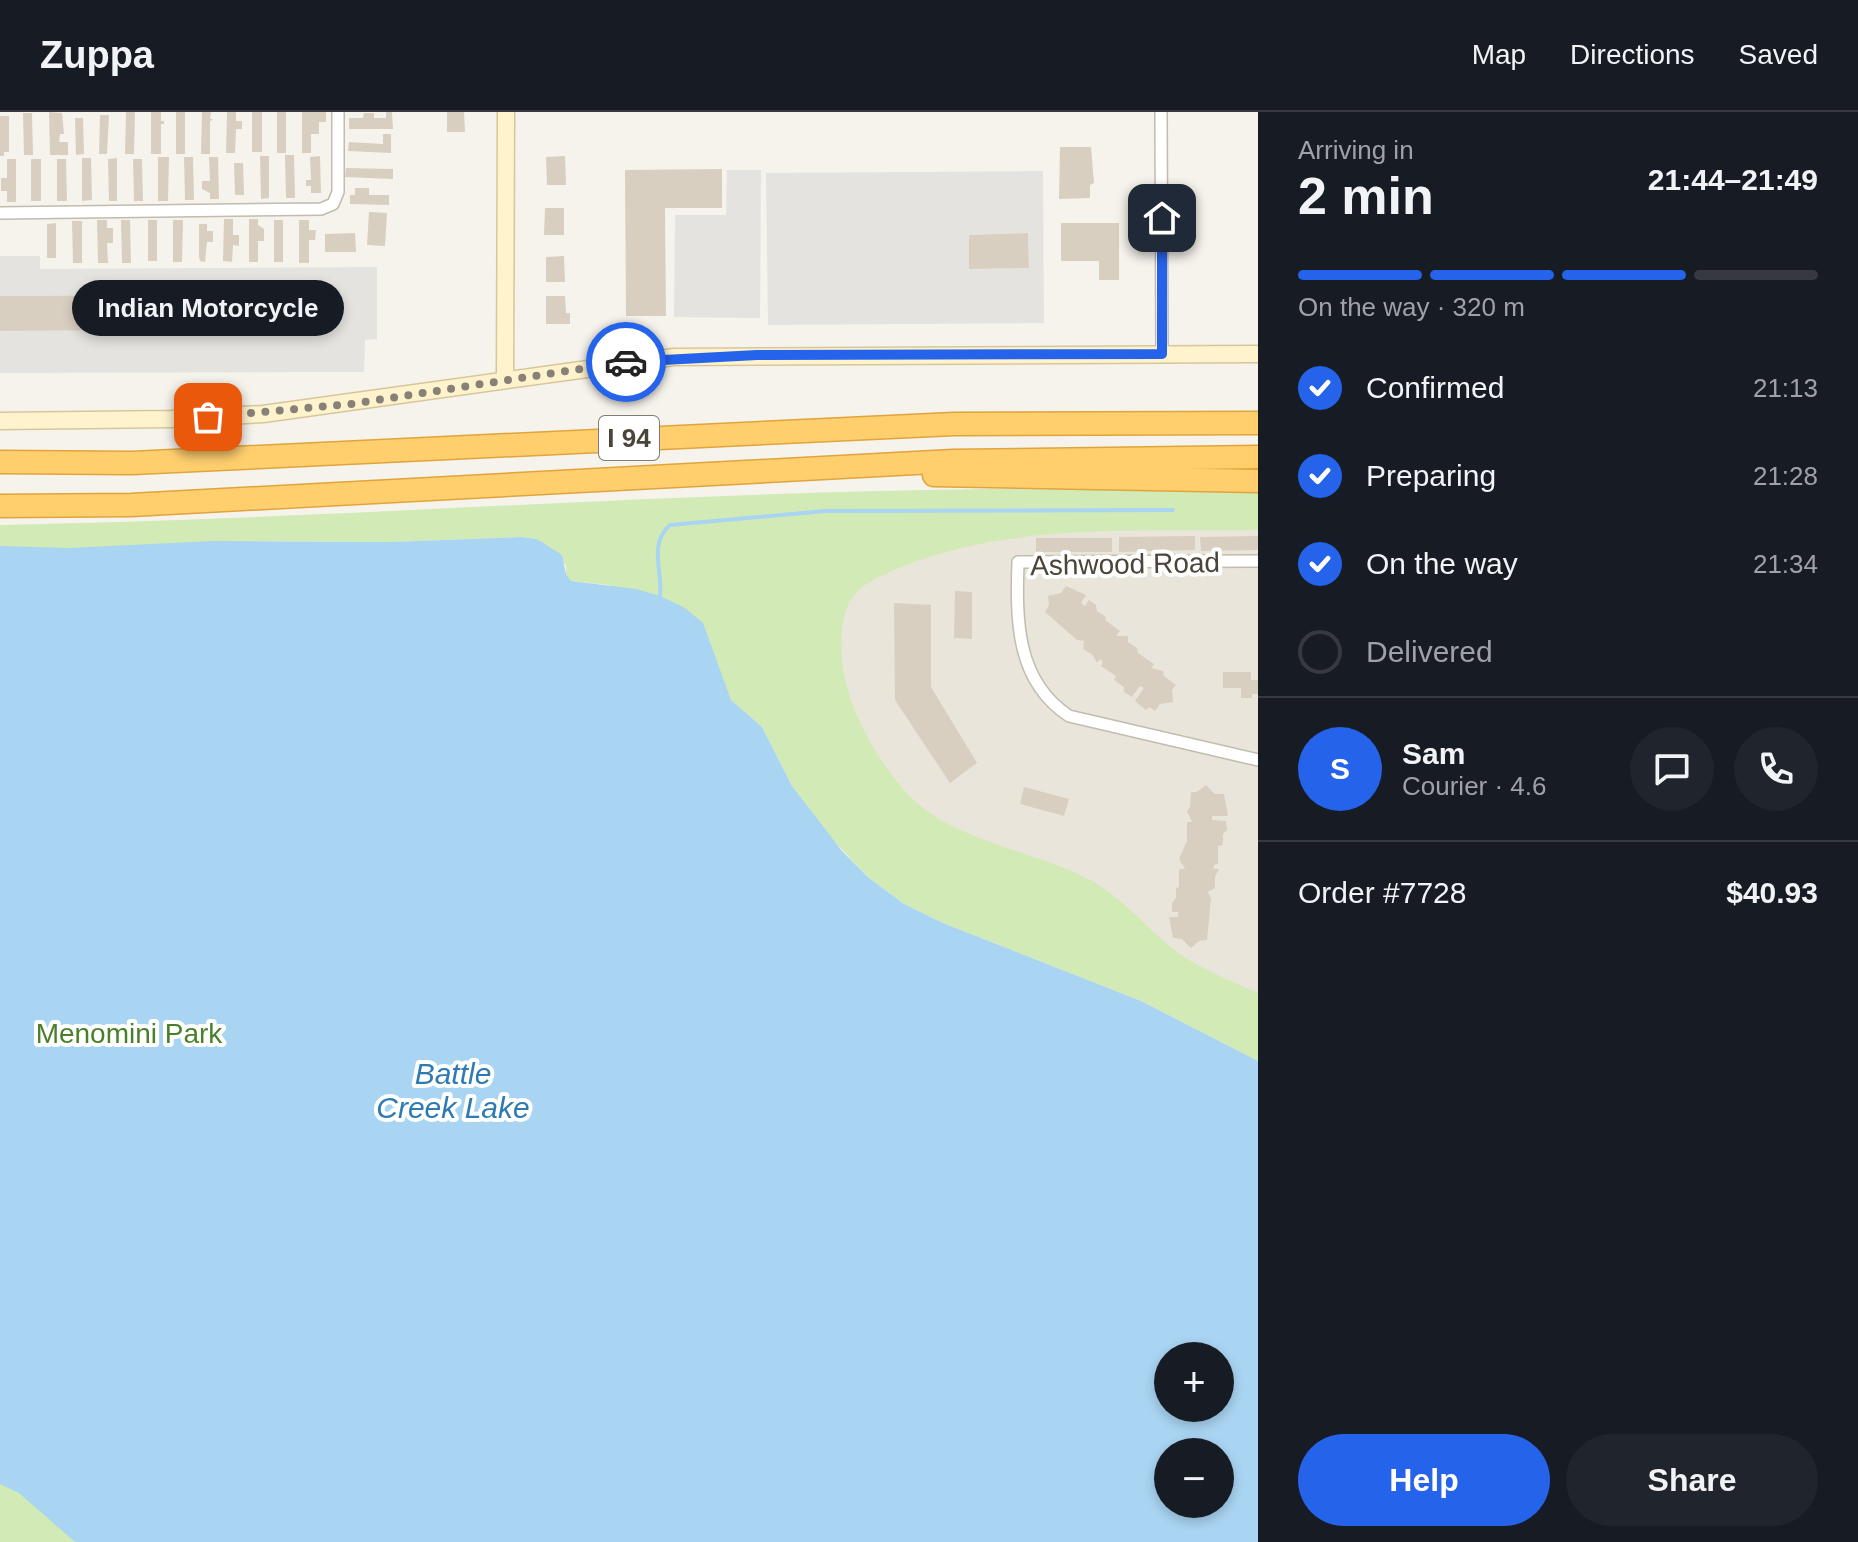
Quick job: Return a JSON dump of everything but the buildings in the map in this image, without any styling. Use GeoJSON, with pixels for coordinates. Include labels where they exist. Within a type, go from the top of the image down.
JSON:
{"type":"FeatureCollection","features":[{"type":"Feature","properties":{"kind":"highway","name":"I 94"},"geometry":{"type":"LineString","coordinates":[[0,462],[132,463],[954,424],[1258,423]]}},
{"type":"Feature","properties":{"kind":"highway","name":"I 94"},"geometry":{"type":"LineString","coordinates":[[0,506],[131,505],[953,461],[1258,457]]}},
{"type":"Feature","properties":{"kind":"highway"},"geometry":{"type":"LineString","coordinates":[[773,471],[1258,481]]}},
{"type":"Feature","properties":{"kind":"street"},"geometry":{"type":"LineString","coordinates":[[0,213],[321,209],[333,204],[338,192],[338,112]]}},
{"type":"Feature","properties":{"kind":"street"},"geometry":{"type":"LineString","coordinates":[[505,379],[506,112]]}},
{"type":"Feature","properties":{"kind":"street"},"geometry":{"type":"LineString","coordinates":[[1161,112],[1162,354]]}},
{"type":"Feature","properties":{"kind":"street"},"geometry":{"type":"LineString","coordinates":[[0,421],[171,419],[263,414],[367,402],[611,364],[693,357],[1258,354]]}},
{"type":"Feature","properties":{"kind":"street","name":"Ashwood Road"},"geometry":{"type":"LineString","coordinates":[[1258,561],[1018,562],[1017,621],[1026,665],[1041,691],[1054,706],[1069,716],[1258,760]]}},
{"type":"Feature","properties":{"kind":"shaded area"},"geometry":{"type":"Polygon","coordinates":[[[727,170],[761,170],[760,318],[674,317],[675,215],[726,215],[727,170]]]}},
{"type":"Feature","properties":{"kind":"shaded area"},"geometry":{"type":"Polygon","coordinates":[[[1043,171],[1044,323],[768,325],[766,173],[1043,171]],[[1028,233],[969,235],[970,269],[1029,268],[1028,233]]]}},
{"type":"Feature","properties":{"kind":"shaded area"},"geometry":{"type":"Polygon","coordinates":[[[0,256],[40,256],[40,269],[377,267],[377,339],[365,340],[364,372],[0,373],[0,331],[167,330],[167,335],[248,334],[247,285],[167,285],[167,295],[0,296],[0,256]]]}},
{"type":"Feature","properties":{"kind":"shaded area"},"geometry":{"type":"Polygon","coordinates":[[[997,489],[1258,491],[1258,999],[1076,930],[818,727],[815,493],[997,489]]]}},
{"type":"Feature","properties":{"kind":"green space","name":"Menomini Park"},"geometry":{"type":"Polygon","coordinates":[[[997,489],[1258,491],[1258,530],[1079,532],[1034,536],[946,552],[904,566],[873,580],[857,592],[846,609],[841,642],[848,690],[855,709],[874,749],[899,785],[945,823],[1088,879],[1122,902],[1192,962],[1258,993],[1258,1061],[1141,1001],[943,923],[904,904],[869,878],[830,837],[792,786],[762,727],[731,700],[711,649],[609,585],[571,581],[566,574],[566,565],[537,539],[258,541],[259,1542],[0,1542],[0,525],[748,495],[997,489]]]}},
{"type":"Feature","properties":{"kind":"water","name":"Battle Creek Lake"},"geometry":{"type":"Polygon","coordinates":[[[537,539],[562,555],[566,574],[571,581],[636,589],[685,608],[703,623],[731,700],[762,727],[792,786],[842,851],[869,878],[904,904],[943,923],[1141,1001],[1258,1061],[1258,1542],[75,1542],[19,1493],[0,1484],[0,546],[69,548],[213,541],[537,539]]]}},
{"type":"Feature","properties":{"kind":"waterway"},"geometry":{"type":"LineString","coordinates":[[660,596],[658,549],[663,532],[670,525],[825,511],[1173,510]]}},
{"type":"Feature","properties":{"kind":"way so far"},"geometry":{"type":"LineString","coordinates":[[208,417],[351,404],[626,362]]}},
{"type":"Feature","properties":{"kind":"place","name":"Indian Motorcycle"},"geometry":{"type":"Point","coordinates":[208,417]}},
{"type":"Feature","properties":{"kind":"route"},"geometry":{"type":"LineString","coordinates":[[626,362],[674,357],[757,355],[1162,354],[1162,218]]}}]}
